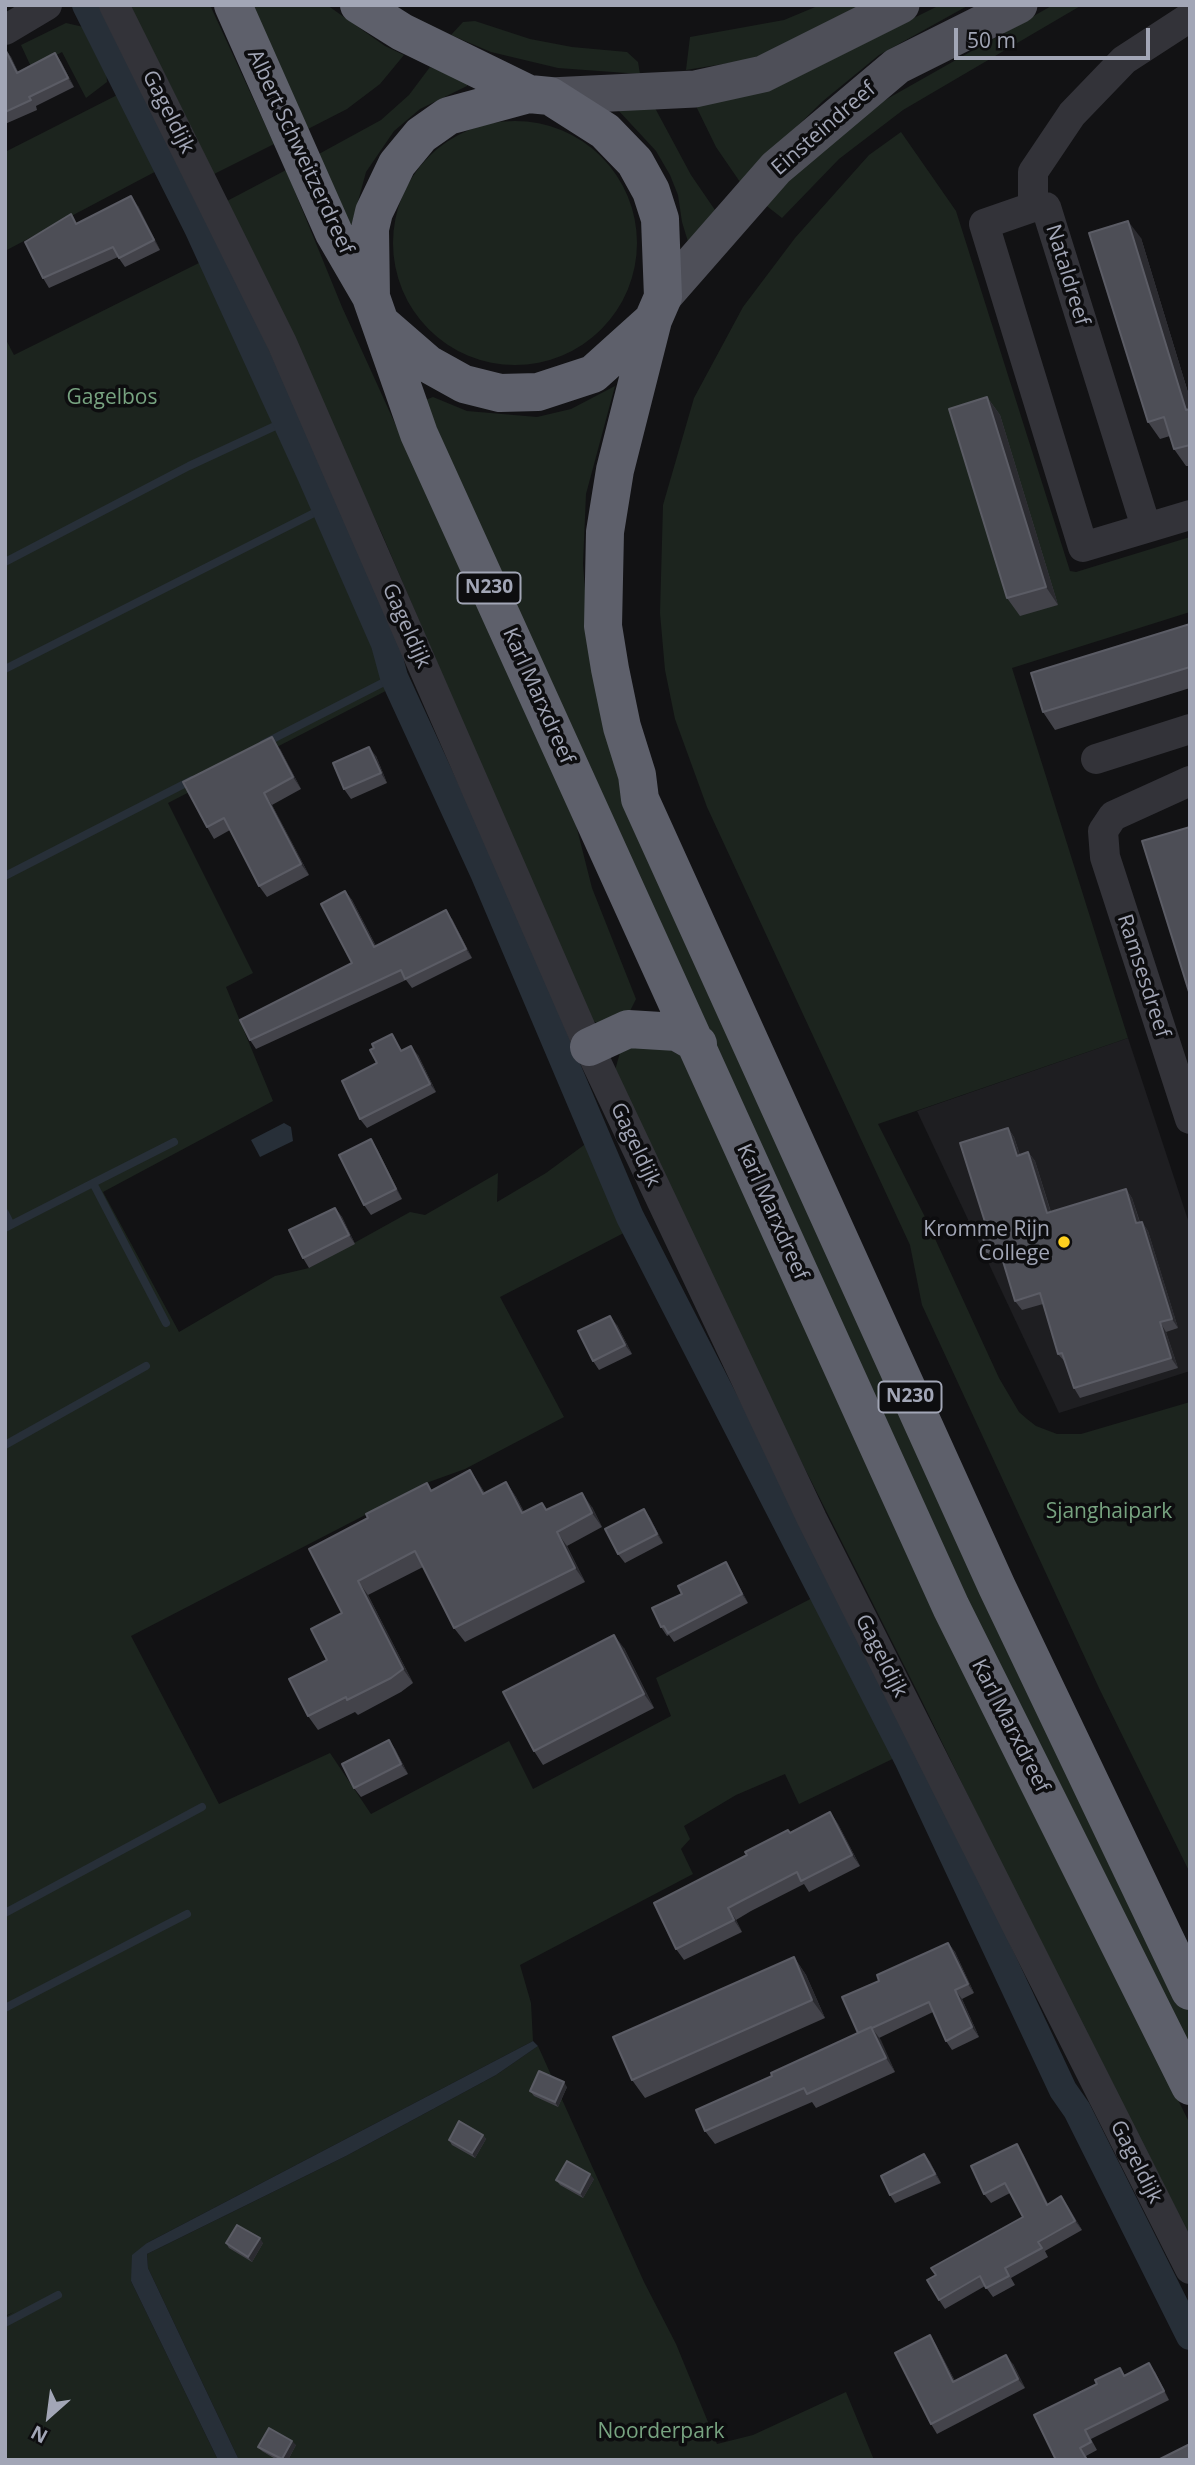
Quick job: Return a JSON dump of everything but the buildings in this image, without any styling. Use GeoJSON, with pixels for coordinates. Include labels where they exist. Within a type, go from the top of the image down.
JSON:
{"type":"FeatureCollection","features":[{"type":"Feature","properties":{"kind":"highway","name":"Albert Schweitzerdreef"},"geometry":{"type":"LineString","coordinates":[[233,5],[334,233],[377,311]]}},
{"type":"Feature","properties":{"kind":"highway","name":"N230"},"geometry":{"type":"LineString","coordinates":[[359,5],[402,32],[540,95],[605,131],[640,172],[651,191],[660,219],[658,309],[615,470],[606,532],[603,626],[612,681],[637,775],[640,799],[997,1587],[1190,1991]]}},
{"type":"Feature","properties":{"kind":"highway","name":"N230"},"geometry":{"type":"LineString","coordinates":[[540,95],[448,116],[421,135],[397,164],[372,220],[377,311],[428,363],[464,384],[500,393],[538,392],[593,374],[658,309]]}},
{"type":"Feature","properties":{"kind":"highway","name":"Karl Marxdreef"},"geometry":{"type":"LineString","coordinates":[[377,311],[419,434],[698,1044],[951,1607],[1190,2086]]}},
{"type":"Feature","properties":{"kind":"highway"},"geometry":{"type":"LineString","coordinates":[[628,1029],[648,991],[653,946]]}},
{"type":"Feature","properties":{"kind":"highway"},"geometry":{"type":"LineString","coordinates":[[589,1047],[628,1029],[677,1032],[698,1044]]}},
{"type":"Feature","properties":{"kind":"main road"},"geometry":{"type":"LineString","coordinates":[[540,95],[695,89],[763,74],[901,5]]}},
{"type":"Feature","properties":{"kind":"main road","name":"Einsteindreef"},"geometry":{"type":"LineString","coordinates":[[658,309],[776,168],[897,65],[1000,10]]}},
{"type":"Feature","properties":{"kind":"street"},"geometry":{"type":"LineString","coordinates":[[5,30],[47,5]]}},
{"type":"Feature","properties":{"kind":"street","name":"Gageldijk"},"geometry":{"type":"LineString","coordinates":[[114,5],[282,343],[589,1047],[813,1519],[1190,2269]]}},
{"type":"Feature","properties":{"kind":"street"},"geometry":{"type":"LineString","coordinates":[[1033,207],[1033,172],[1072,114],[1124,60],[1190,17]]}},
{"type":"Feature","properties":{"kind":"street","name":"Nataldreef"},"geometry":{"type":"LineString","coordinates":[[1033,207],[1046,207],[1146,527],[1083,547],[984,224],[1033,207]]}},
{"type":"Feature","properties":{"kind":"street"},"geometry":{"type":"LineString","coordinates":[[1146,527],[1190,515]]}},
{"type":"Feature","properties":{"kind":"street"},"geometry":{"type":"LineString","coordinates":[[1096,759],[1190,729]]}},
{"type":"Feature","properties":{"kind":"street","name":"Ramsesdreef"},"geometry":{"type":"LineString","coordinates":[[1188,1108],[1105,857],[1103,831],[1113,816],[1190,781]]}},
{"type":"Feature","properties":{"kind":"shaded area"},"geometry":{"type":"Polygon","coordinates":[[[1128,1038],[1190,1226],[1190,1371],[1059,1413],[917,1111],[1128,1038]]]}},
{"type":"Feature","properties":{"kind":"shaded area"},"geometry":{"type":"Polygon","coordinates":[[[284,1123],[291,1127],[293,1141],[260,1157],[251,1140],[284,1123]]]}},
{"type":"Feature","properties":{"kind":"shaded area"},"geometry":{"type":"Polygon","coordinates":[[[533,2041],[538,2046],[496,2075],[346,2156],[147,2254],[148,2268],[239,2460],[218,2460],[131,2281],[132,2255],[147,2243],[533,2041]]]}},
{"type":"Feature","properties":{"kind":"green space"},"geometry":{"type":"Polygon","coordinates":[[[90,5],[104,5],[184,166],[174,170],[90,5]]]}},
{"type":"Feature","properties":{"kind":"green space"},"geometry":{"type":"Polygon","coordinates":[[[130,5],[210,5],[274,144],[214,174],[130,5]]]}},
{"type":"Feature","properties":{"kind":"green space"},"geometry":{"type":"Polygon","coordinates":[[[247,5],[327,5],[385,46],[404,55],[380,84],[347,109],[306,130],[247,5]]]}},
{"type":"Feature","properties":{"kind":"green space"},"geometry":{"type":"Polygon","coordinates":[[[820,5],[875,5],[754,59],[686,70],[690,37],[784,20],[820,5]]]}},
{"type":"Feature","properties":{"kind":"green space"},"geometry":{"type":"Polygon","coordinates":[[[940,5],[969,5],[879,55],[823,101],[740,182],[716,147],[695,104],[799,75],[940,5]]]}},
{"type":"Feature","properties":{"kind":"green space"},"geometry":{"type":"Polygon","coordinates":[[[1053,5],[1082,5],[903,110],[839,159],[782,218],[763,203],[864,112],[1053,5]]]}},
{"type":"Feature","properties":{"kind":"green space"},"geometry":{"type":"Polygon","coordinates":[[[475,21],[530,39],[572,47],[627,52],[638,62],[640,74],[558,68],[491,52],[451,35],[463,22],[475,21]]]}},
{"type":"Feature","properties":{"kind":"green space"},"geometry":{"type":"Polygon","coordinates":[[[66,23],[88,28],[106,65],[107,82],[86,98],[62,52],[32,69],[21,45],[66,23]]]}},
{"type":"Feature","properties":{"kind":"green space"},"geometry":{"type":"Polygon","coordinates":[[[430,67],[467,82],[467,86],[420,109],[394,131],[366,172],[351,227],[317,155],[381,120],[409,95],[430,67]]]}},
{"type":"Feature","properties":{"kind":"green space"},"geometry":{"type":"Polygon","coordinates":[[[129,89],[166,166],[5,251],[5,152],[129,89]]]}},
{"type":"Feature","properties":{"kind":"green space"},"geometry":{"type":"Polygon","coordinates":[[[655,108],[691,175],[715,210],[689,245],[678,195],[670,175],[656,151],[618,110],[655,108]]]}},
{"type":"Feature","properties":{"kind":"green space"},"geometry":{"type":"Polygon","coordinates":[[[503,121],[527,121],[573,135],[609,165],[628,196],[635,219],[635,267],[623,301],[593,337],[573,351],[550,360],[527,365],[503,365],[457,351],[421,321],[407,301],[398,278],[393,255],[393,231],[407,185],[437,149],[457,135],[480,126],[503,121]]]}},
{"type":"Feature","properties":{"kind":"green space","name":"Sjanghaipark"},"geometry":{"type":"Polygon","coordinates":[[[901,132],[956,211],[1070,571],[1076,572],[1190,537],[1190,612],[1012,668],[1128,1038],[878,1124],[925,1217],[999,1378],[1019,1412],[1036,1426],[1057,1434],[1081,1434],[1190,1402],[1190,1873],[1099,1688],[922,1305],[910,1245],[707,807],[675,719],[665,670],[660,613],[663,505],[694,398],[743,307],[795,238],[869,155],[901,132]]]}},
{"type":"Feature","properties":{"kind":"green space"},"geometry":{"type":"Polygon","coordinates":[[[286,170],[342,307],[574,817],[592,888],[636,999],[630,1011],[605,1026],[590,1020],[382,534],[227,201],[286,170]]]}},
{"type":"Feature","properties":{"kind":"green space","name":"Gagelbos"},"geometry":{"type":"Polygon","coordinates":[[[215,255],[295,415],[407,680],[168,803],[253,973],[226,987],[273,1101],[103,1192],[179,1332],[275,1276],[309,1268],[410,1212],[425,1215],[498,1173],[497,1202],[546,1173],[599,1134],[643,1223],[500,1297],[564,1417],[465,1469],[429,1482],[131,1636],[219,1804],[330,1753],[371,1814],[509,1741],[533,1789],[671,1716],[656,1678],[826,1591],[907,1752],[799,1804],[785,1774],[736,1795],[684,1826],[690,1839],[681,1849],[693,1874],[520,1965],[531,2003],[533,2041],[147,2243],[131,2281],[218,2460],[5,2460],[5,2317],[14,2312],[5,2316],[5,338],[14,355],[215,255]]]}},
{"type":"Feature","properties":{"kind":"green space"},"geometry":{"type":"Polygon","coordinates":[[[615,386],[586,494],[583,564],[590,656],[1190,2007],[1190,2060],[994,1668],[487,548],[425,400],[433,397],[467,411],[537,417],[571,409],[615,386]]]}},
{"type":"Feature","properties":{"kind":"green space"},"geometry":{"type":"Polygon","coordinates":[[[653,1040],[686,1059],[980,1704],[1190,2124],[1190,2252],[918,1693],[735,1330],[614,1074],[621,1049],[653,1040]]]}},
{"type":"Feature","properties":{"kind":"green space","name":"Noorderpark"},"geometry":{"type":"Polygon","coordinates":[[[538,2046],[644,2282],[676,2344],[717,2444],[753,2435],[846,2392],[874,2460],[239,2460],[148,2268],[147,2254],[346,2156],[496,2075],[538,2046]]]}},
{"type":"Feature","properties":{"kind":"waterway"},"geometry":{"type":"LineString","coordinates":[[86,5],[198,228],[311,475],[385,644],[394,677],[485,875],[630,1217],[908,1759],[1063,2090],[1077,2110],[1190,2336]]}},
{"type":"Feature","properties":{"kind":"waterway"},"geometry":{"type":"LineString","coordinates":[[5,562],[189,466],[286,421]]}},
{"type":"Feature","properties":{"kind":"waterway"},"geometry":{"type":"LineString","coordinates":[[5,669],[324,508]]}},
{"type":"Feature","properties":{"kind":"waterway"},"geometry":{"type":"LineString","coordinates":[[263,744],[394,677]]}},
{"type":"Feature","properties":{"kind":"waterway"},"geometry":{"type":"LineString","coordinates":[[5,876],[192,780]]}},
{"type":"Feature","properties":{"kind":"waterway"},"geometry":{"type":"LineString","coordinates":[[166,1323],[93,1183],[174,1142]]}},
{"type":"Feature","properties":{"kind":"waterway"},"geometry":{"type":"LineString","coordinates":[[5,1228],[93,1183]]}},
{"type":"Feature","properties":{"kind":"waterway"},"geometry":{"type":"LineString","coordinates":[[5,1213],[11,1225]]}},
{"type":"Feature","properties":{"kind":"waterway"},"geometry":{"type":"LineString","coordinates":[[5,1445],[146,1366]]}},
{"type":"Feature","properties":{"kind":"waterway"},"geometry":{"type":"LineString","coordinates":[[5,1913],[202,1807]]}},
{"type":"Feature","properties":{"kind":"waterway"},"geometry":{"type":"LineString","coordinates":[[5,2008],[187,1914]]}},
{"type":"Feature","properties":{"kind":"waterway"},"geometry":{"type":"LineString","coordinates":[[5,2323],[58,2295]]}},
{"type":"Feature","properties":{"kind":"place","name":"Kromme Rijn College"},"geometry":{"type":"Point","coordinates":[1064,1242]}}]}
